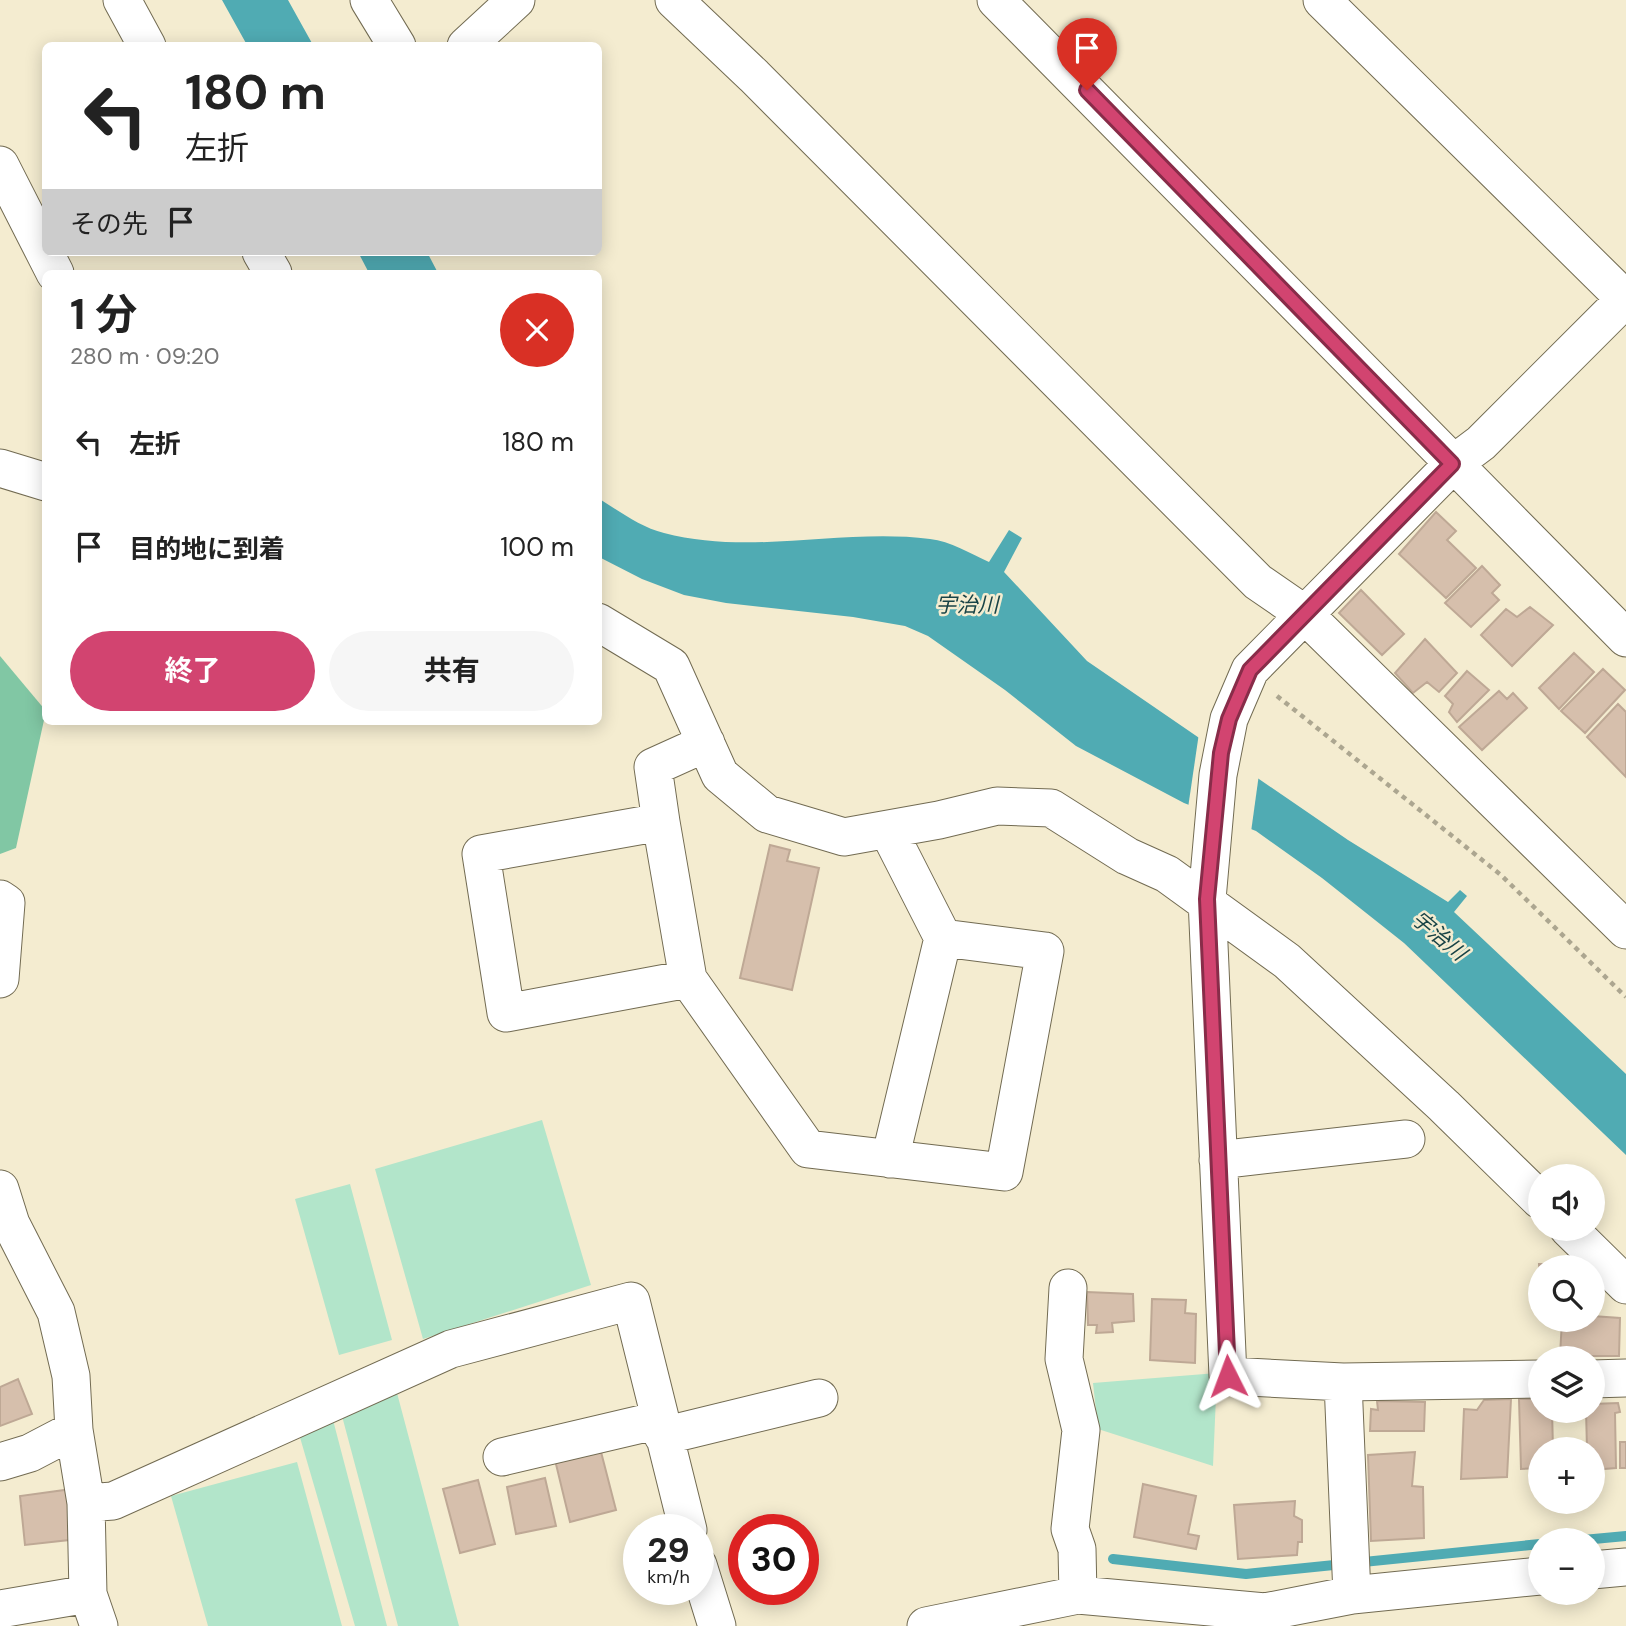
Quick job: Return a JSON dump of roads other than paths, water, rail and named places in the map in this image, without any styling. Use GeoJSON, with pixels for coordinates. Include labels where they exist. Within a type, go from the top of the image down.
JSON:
{"type":"FeatureCollection","features":[{"type":"Feature","properties":{"kind":"street"},"geometry":{"type":"LineString","coordinates":[[122,0],[145,42]]}},
{"type":"Feature","properties":{"kind":"street"},"geometry":{"type":"LineString","coordinates":[[369,0],[395,42]]}},
{"type":"Feature","properties":{"kind":"street"},"geometry":{"type":"LineString","coordinates":[[470,42],[516,0]]}},
{"type":"Feature","properties":{"kind":"street"},"geometry":{"type":"LineString","coordinates":[[674,0],[754,76],[1258,582],[1303,613],[1626,930]]}},
{"type":"Feature","properties":{"kind":"street"},"geometry":{"type":"LineString","coordinates":[[996,0],[1626,638]]}},
{"type":"Feature","properties":{"kind":"street"},"geometry":{"type":"LineString","coordinates":[[1322,0],[1626,299],[1482,443],[1452,464],[1303,613],[1247,676],[1229,719],[1221,753],[1208,884],[1228,1376],[1343,1382],[1528,1379]]}},
{"type":"Feature","properties":{"kind":"street"},"geometry":{"type":"LineString","coordinates":[[0,165],[42,247]]}},
{"type":"Feature","properties":{"kind":"street"},"geometry":{"type":"LineString","coordinates":[[0,468],[42,481]]}},
{"type":"Feature","properties":{"kind":"street"},"geometry":{"type":"LineString","coordinates":[[602,624],[615,629],[671,666],[720,775],[767,814],[844,837],[997,806],[1051,808],[1127,856],[1167,873],[1208,884],[1528,1188]]}},
{"type":"Feature","properties":{"kind":"street"},"geometry":{"type":"LineString","coordinates":[[705,743],[653,766],[688,979],[808,1149],[1004,1172],[1045,951],[943,938]]}},
{"type":"Feature","properties":{"kind":"street"},"geometry":{"type":"LineString","coordinates":[[661,822],[481,854],[506,1013],[688,979]]}},
{"type":"Feature","properties":{"kind":"street"},"geometry":{"type":"LineString","coordinates":[[888,830],[943,938],[890,1159]]}},
{"type":"Feature","properties":{"kind":"street"},"geometry":{"type":"LineString","coordinates":[[0,898],[6,903],[0,979]]}},
{"type":"Feature","properties":{"kind":"street"},"geometry":{"type":"LineString","coordinates":[[1218,1160],[1406,1139]]}},
{"type":"Feature","properties":{"kind":"street"},"geometry":{"type":"LineString","coordinates":[[0,1189],[11,1224],[56,1312],[71,1376],[74,1430],[86,1503],[94,1610],[0,1609]]}},
{"type":"Feature","properties":{"kind":"street"},"geometry":{"type":"LineString","coordinates":[[1582,1241],[1626,1285]]}},
{"type":"Feature","properties":{"kind":"street"},"geometry":{"type":"LineString","coordinates":[[1068,1288],[1064,1359],[1081,1430],[1070,1529],[1077,1549],[1088,1606]]}},
{"type":"Feature","properties":{"kind":"street"},"geometry":{"type":"LineString","coordinates":[[86,1503],[113,1501],[451,1349],[631,1301],[684,1514]]}},
{"type":"Feature","properties":{"kind":"street"},"geometry":{"type":"LineString","coordinates":[[1605,1378],[1626,1378]]}},
{"type":"Feature","properties":{"kind":"street"},"geometry":{"type":"LineString","coordinates":[[1343,1382],[1351,1566]]}},
{"type":"Feature","properties":{"kind":"street"},"geometry":{"type":"LineString","coordinates":[[502,1457],[819,1398]]}},
{"type":"Feature","properties":{"kind":"street"},"geometry":{"type":"LineString","coordinates":[[0,1462],[30,1453],[74,1430]]}},
{"type":"Feature","properties":{"kind":"street"},"geometry":{"type":"LineString","coordinates":[[926,1626],[1088,1606],[1266,1619],[1351,1566],[1528,1575]]}},
{"type":"Feature","properties":{"kind":"street"},"geometry":{"type":"LineString","coordinates":[[1605,1569],[1626,1567]]}},
{"type":"Feature","properties":{"kind":"street"},"geometry":{"type":"LineString","coordinates":[[711,1605],[717,1626]]}},
{"type":"Feature","properties":{"kind":"water"},"geometry":{"type":"Polygon","coordinates":[[[222,0],[288,0],[311,42],[245,42],[222,0]]]}},
{"type":"Feature","properties":{"kind":"water"},"geometry":{"type":"Polygon","coordinates":[[[360,256],[429,256],[436,270],[367,270],[360,256]]]}},
{"type":"Feature","properties":{"kind":"water","name":"宇治川"},"geometry":{"type":"Polygon","coordinates":[[[602,500],[647,527],[697,539],[763,542],[864,537],[930,539],[953,545],[989,562],[1009,530],[1022,538],[1004,572],[1087,661],[1348,840],[1448,902],[1460,890],[1467,896],[1454,912],[1626,1074],[1626,1155],[1404,943],[1322,878],[1256,831],[1184,803],[1076,746],[1005,690],[928,636],[905,626],[853,617],[726,603],[684,595],[642,579],[602,559],[602,500]]]}},
{"type":"Feature","properties":{"kind":"waterway"},"geometry":{"type":"LineString","coordinates":[[1605,1538],[1626,1536]]}},
{"type":"Feature","properties":{"kind":"waterway"},"geometry":{"type":"LineString","coordinates":[[1113,1559],[1246,1574],[1528,1545]]}}]}
